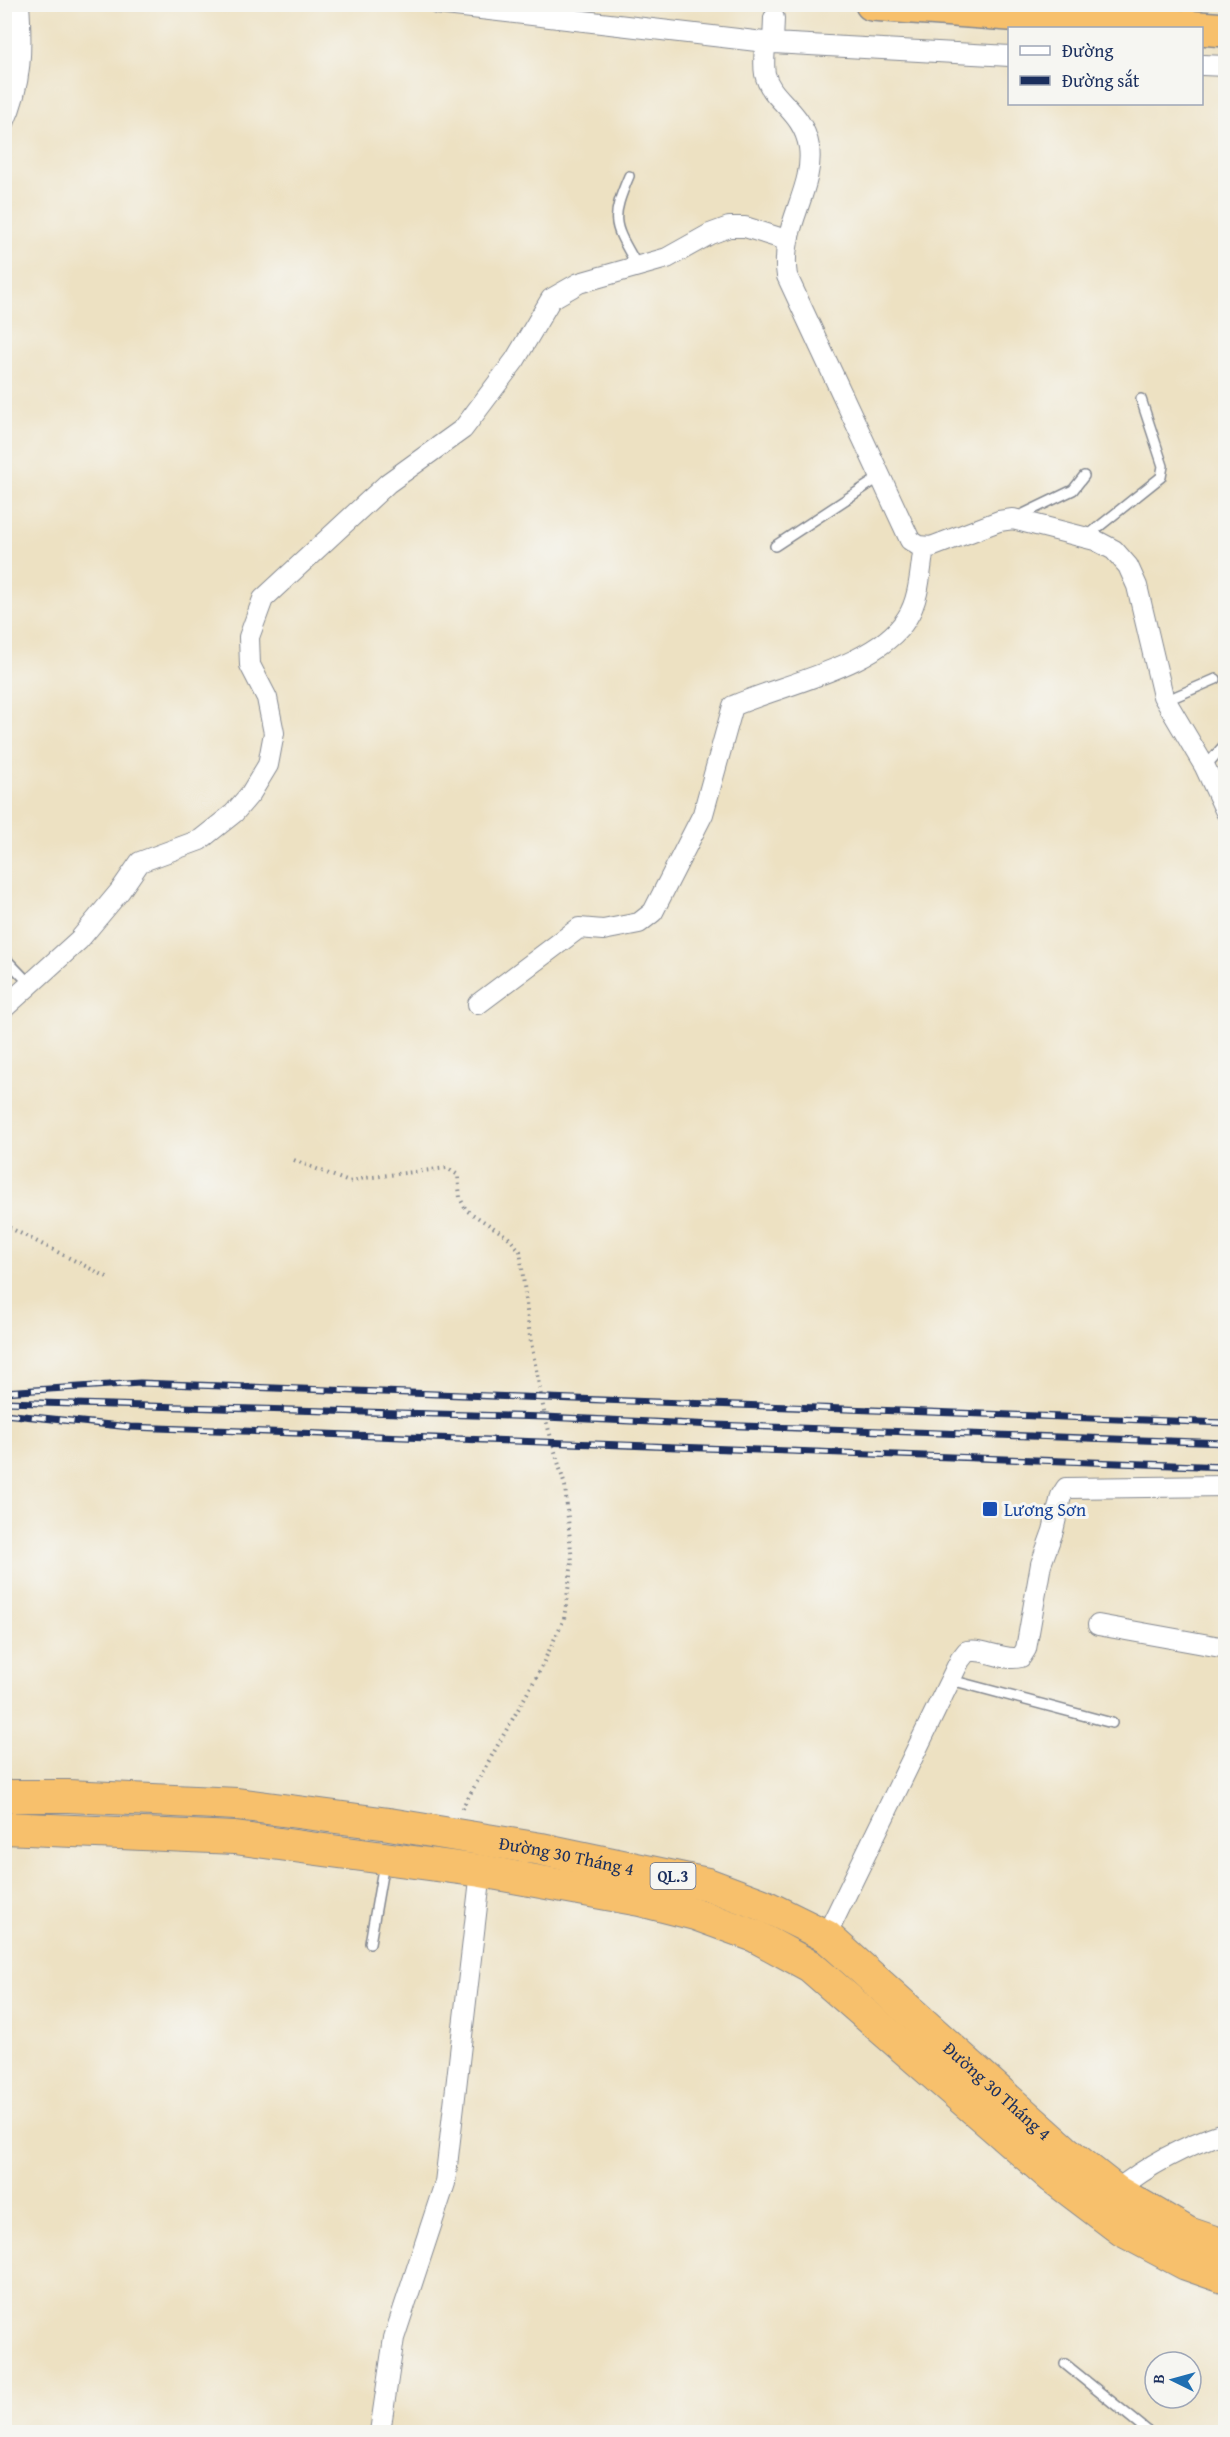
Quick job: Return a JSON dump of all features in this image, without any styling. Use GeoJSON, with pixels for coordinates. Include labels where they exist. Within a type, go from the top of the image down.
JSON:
{"type":"FeatureCollection","features":[{"type":"Feature","properties":{"kind":"highway"},"geometry":{"type":"LineString","coordinates":[[872,4],[1185,27]]}},
{"type":"Feature","properties":{"kind":"highway"},"geometry":{"type":"LineString","coordinates":[[1203,28],[1226,30]]}},
{"type":"Feature","properties":{"kind":"highway","name":"Đường 30 Tháng 4"},"geometry":{"type":"LineString","coordinates":[[4,1796],[68,1796],[237,1804],[541,1849],[707,1884],[763,1905],[826,1936],[1064,2150],[1116,2191],[1188,2233],[1226,2246]]}},
{"type":"Feature","properties":{"kind":"highway","name":"Đường 30 Tháng 4"},"geometry":{"type":"LineString","coordinates":[[4,1828],[236,1838],[480,1871],[573,1886],[695,1914],[755,1936],[810,1966],[1052,2178],[1122,2230],[1186,2264],[1226,2277]]}},
{"type":"Feature","properties":{"kind":"highway"},"geometry":{"type":"LineString","coordinates":[[810,1966],[826,1936]]}},
{"type":"Feature","properties":{"kind":"street"},"geometry":{"type":"LineString","coordinates":[[437,4],[769,42],[1008,56]]}},
{"type":"Feature","properties":{"kind":"street"},"geometry":{"type":"LineString","coordinates":[[4,123],[19,81],[22,39],[17,12]]}},
{"type":"Feature","properties":{"kind":"street"},"geometry":{"type":"LineString","coordinates":[[774,18],[764,73],[769,85],[802,123],[809,149],[806,182],[786,240],[784,258],[787,276],[910,540],[924,547],[931,547],[999,521],[1013,519],[1086,537],[1114,550],[1128,566],[1137,586],[1165,701],[1205,767],[1226,812]]}},
{"type":"Feature","properties":{"kind":"street"},"geometry":{"type":"LineString","coordinates":[[1203,64],[1226,66]]}},
{"type":"Feature","properties":{"kind":"street"},"geometry":{"type":"LineString","coordinates":[[4,1008],[79,940],[120,891],[140,862],[200,840],[234,813],[251,793],[267,765],[274,733],[267,698],[250,665],[249,637],[263,599],[388,483],[463,429],[515,360],[551,298],[579,283],[667,258],[710,234],[729,227],[745,227],[786,240]]}},
{"type":"Feature","properties":{"kind":"street"},"geometry":{"type":"LineString","coordinates":[[478,1004],[579,928],[603,930],[639,922],[653,912],[702,814],[733,706],[841,668],[894,634],[908,617],[916,595],[924,547]]}},
{"type":"Feature","properties":{"kind":"street"},"geometry":{"type":"LineString","coordinates":[[826,1936],[967,1651],[976,1650],[1013,1659],[1022,1657],[1026,1649],[1041,1564],[1053,1531],[1061,1496],[1066,1488],[1226,1486]]}},
{"type":"Feature","properties":{"kind":"street"},"geometry":{"type":"LineString","coordinates":[[1098,1625],[1226,1648]]}},
{"type":"Feature","properties":{"kind":"street"},"geometry":{"type":"LineString","coordinates":[[380,2433],[394,2338],[445,2183],[480,1871]]}},
{"type":"Feature","properties":{"kind":"street"},"geometry":{"type":"LineString","coordinates":[[1116,2191],[1143,2169],[1192,2144],[1226,2132]]}},
{"type":"Feature","properties":{"kind":"lane"},"geometry":{"type":"LineString","coordinates":[[629,176],[615,215],[616,226],[638,267]]}},
{"type":"Feature","properties":{"kind":"lane"},"geometry":{"type":"LineString","coordinates":[[1086,537],[1161,477],[1163,466],[1141,399]]}},
{"type":"Feature","properties":{"kind":"lane"},"geometry":{"type":"LineString","coordinates":[[1013,519],[1073,490],[1084,476]]}},
{"type":"Feature","properties":{"kind":"lane"},"geometry":{"type":"LineString","coordinates":[[775,546],[880,477]]}},
{"type":"Feature","properties":{"kind":"lane"},"geometry":{"type":"LineString","coordinates":[[1165,701],[1216,680]]}},
{"type":"Feature","properties":{"kind":"lane"},"geometry":{"type":"LineString","coordinates":[[1205,767],[1226,743]]}},
{"type":"Feature","properties":{"kind":"lane"},"geometry":{"type":"LineString","coordinates":[[4,957],[31,985]]}},
{"type":"Feature","properties":{"kind":"lane"},"geometry":{"type":"LineString","coordinates":[[951,1680],[1112,1723]]}},
{"type":"Feature","properties":{"kind":"lane"},"geometry":{"type":"LineString","coordinates":[[370,1943],[385,1859]]}},
{"type":"Feature","properties":{"kind":"lane"},"geometry":{"type":"LineString","coordinates":[[1065,2364],[1137,2429],[1149,2433]]}},
{"type":"Feature","properties":{"kind":"path"},"geometry":{"type":"LineString","coordinates":[[294,1160],[350,1182],[364,1178],[447,1168],[458,1175],[460,1198],[466,1210],[508,1237],[520,1251],[530,1337],[545,1416],[565,1486],[572,1562],[564,1619],[537,1676],[447,1835]]}},
{"type":"Feature","properties":{"kind":"path"},"geometry":{"type":"LineString","coordinates":[[4,1226],[109,1278]]}},
{"type":"Feature","properties":{"kind":"railway"},"geometry":{"type":"LineString","coordinates":[[4,1392],[140,1383],[1226,1423]]}},
{"type":"Feature","properties":{"kind":"railway"},"geometry":{"type":"LineString","coordinates":[[4,1402],[545,1417],[1226,1443]]}},
{"type":"Feature","properties":{"kind":"railway"},"geometry":{"type":"LineString","coordinates":[[4,1414],[130,1427],[1226,1467]]}},
{"type":"Feature","properties":{"kind":"place","name":"Lương Sơn"},"geometry":{"type":"Point","coordinates":[990,1509]}}]}
